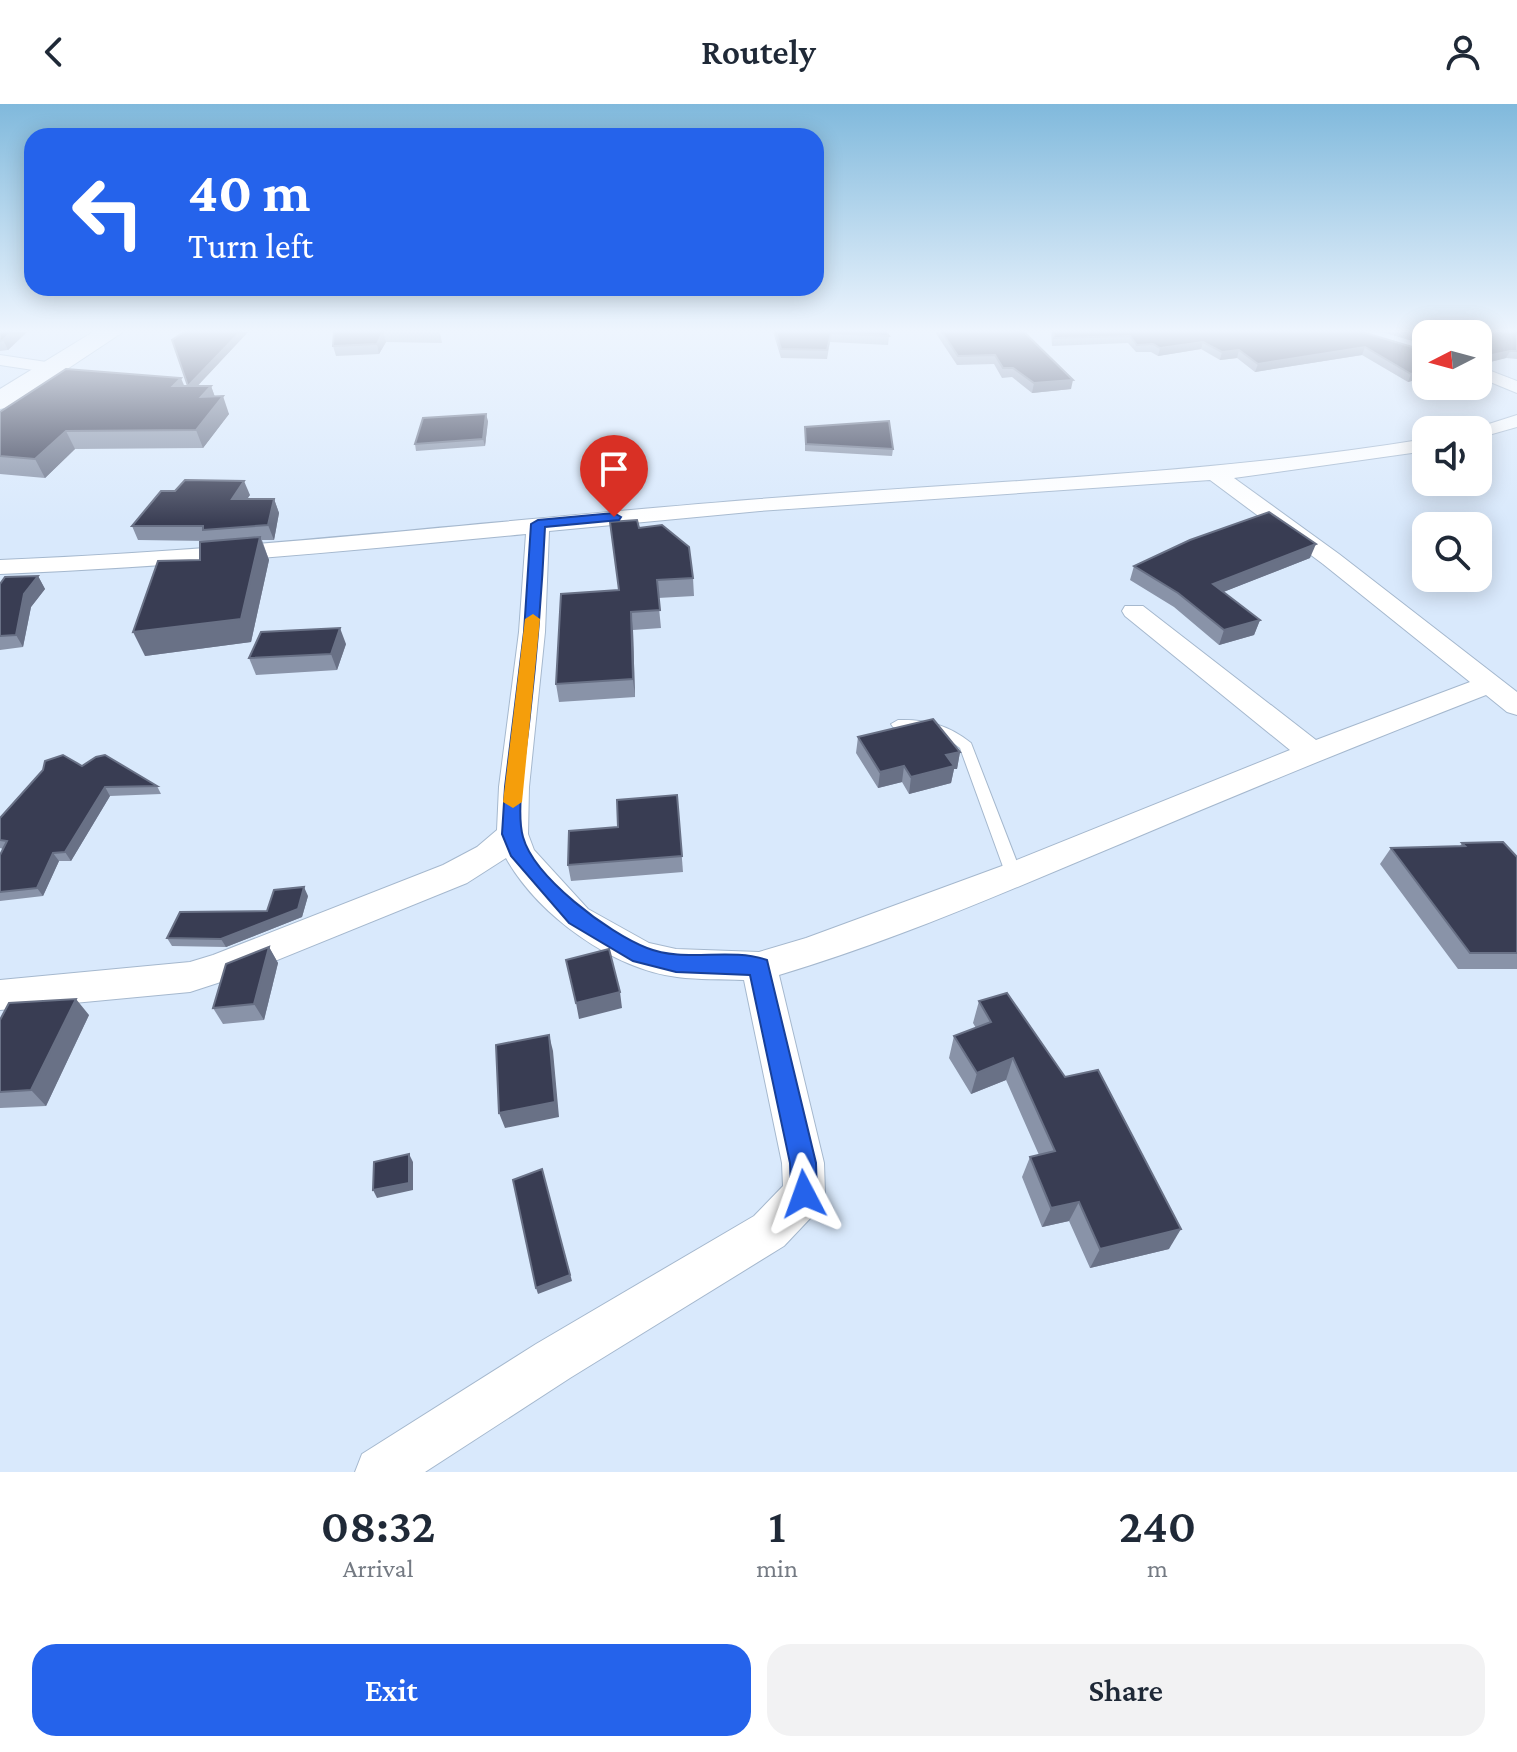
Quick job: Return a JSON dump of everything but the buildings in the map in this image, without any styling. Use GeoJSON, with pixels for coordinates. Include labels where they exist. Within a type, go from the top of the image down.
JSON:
{"type":"FeatureCollection","features":[{"type":"Feature","properties":{"kind":"street"},"geometry":{"type":"LineString","coordinates":[[1492,428],[1517,421]]}},
{"type":"Feature","properties":{"kind":"street"},"geometry":{"type":"LineString","coordinates":[[0,567],[272,549],[881,496],[1214,473],[1412,447]]}},
{"type":"Feature","properties":{"kind":"street"},"geometry":{"type":"LineString","coordinates":[[1214,473],[1331,559],[1517,706]]}},
{"type":"Feature","properties":{"kind":"street"},"geometry":{"type":"LineString","coordinates":[[538,524],[532,632],[514,787],[512,834],[521,856],[576,918],[641,955],[676,963],[759,966],[811,951],[1014,875],[1312,752],[1487,685]]}},
{"type":"Feature","properties":{"kind":"street"},"geometry":{"type":"LineString","coordinates":[[1134,611],[1312,752]]}},
{"type":"Feature","properties":{"kind":"street"},"geometry":{"type":"LineString","coordinates":[[0,995],[159,981],[220,968],[455,874],[488,855],[512,834]]}},
{"type":"Feature","properties":{"kind":"street"},"geometry":{"type":"LineString","coordinates":[[380,1472],[553,1361],[769,1231],[804,1194],[803,1163],[759,966]]}},
{"type":"Feature","properties":{"kind":"lane"},"geometry":{"type":"LineString","coordinates":[[898,724],[927,723],[950,731],[966,746],[1014,875]]}},
{"type":"Feature","properties":{"kind":"slow traffic"},"geometry":{"type":"LineString","coordinates":[[513,802],[533,619]]}},
{"type":"Feature","properties":{"kind":"route"},"geometry":{"type":"LineString","coordinates":[[614,517],[538,524],[532,632],[511,817],[512,834],[521,856],[576,918],[641,955],[714,967],[759,966],[803,1163],[804,1194]]}}]}
